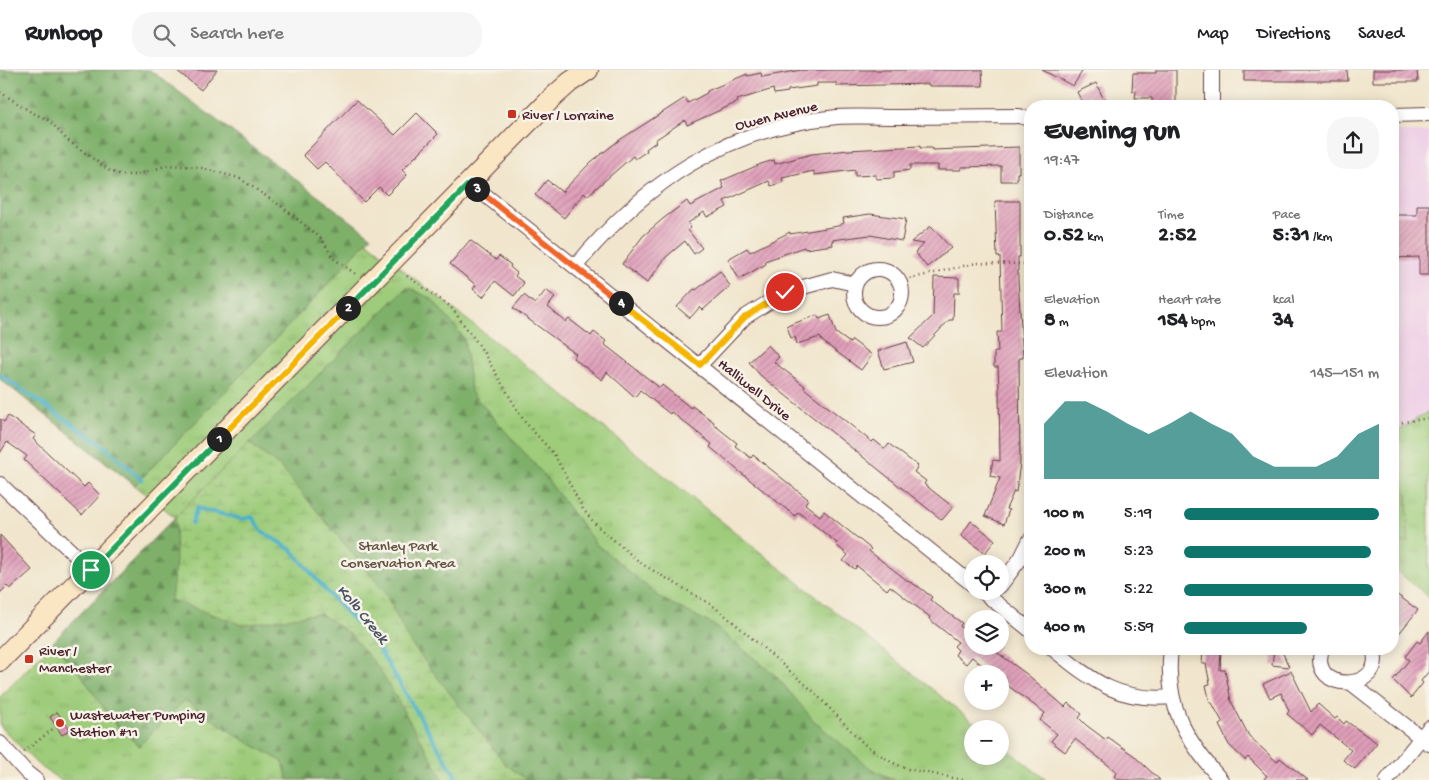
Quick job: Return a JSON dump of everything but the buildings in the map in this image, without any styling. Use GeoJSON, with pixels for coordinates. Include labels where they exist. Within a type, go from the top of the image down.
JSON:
{"type":"FeatureCollection","features":[{"type":"Feature","properties":{"kind":"street"},"geometry":{"type":"LineString","coordinates":[[0,661],[470,183],[566,76],[588,70]]}},
{"type":"Feature","properties":{"kind":"street"},"geometry":{"type":"LineString","coordinates":[[1212,70],[1212,100]]}},
{"type":"Feature","properties":{"kind":"street"},"geometry":{"type":"LineString","coordinates":[[1399,115],[1429,114]]}},
{"type":"Feature","properties":{"kind":"street","name":"Owen Avenue"},"geometry":{"type":"LineString","coordinates":[[575,267],[616,220],[661,182],[709,152],[740,138],[805,122],[838,117],[1024,117]]}},
{"type":"Feature","properties":{"kind":"street","name":"Halliwell Drive"},"geometry":{"type":"LineString","coordinates":[[470,183],[964,578]]}},
{"type":"Feature","properties":{"kind":"street"},"geometry":{"type":"LineString","coordinates":[[876,268],[885,269],[894,274],[900,281],[902,290],[898,306],[892,312],[875,317],[863,313],[857,306],[853,292],[855,284],[865,271],[876,268]]}},
{"type":"Feature","properties":{"kind":"street"},"geometry":{"type":"LineString","coordinates":[[700,365],[745,317],[785,292],[832,279],[855,284]]}},
{"type":"Feature","properties":{"kind":"street"},"geometry":{"type":"LineString","coordinates":[[0,484],[91,570]]}},
{"type":"Feature","properties":{"kind":"street"},"geometry":{"type":"LineString","coordinates":[[1009,574],[1024,552]]}},
{"type":"Feature","properties":{"kind":"street"},"geometry":{"type":"LineString","coordinates":[[997,600],[1024,625]]}},
{"type":"Feature","properties":{"kind":"street"},"geometry":{"type":"LineString","coordinates":[[1061,655],[1082,672],[1109,689],[1147,699],[1172,697]]}},
{"type":"Feature","properties":{"kind":"street"},"geometry":{"type":"LineString","coordinates":[[1170,655],[1169,665],[1172,697],[1183,731],[1201,757],[1221,780]]}},
{"type":"Feature","properties":{"kind":"street"},"geometry":{"type":"LineString","coordinates":[[1322,655],[1321,664],[1325,672],[1332,679],[1351,683],[1426,736],[1387,780]]}},
{"type":"Feature","properties":{"kind":"street"},"geometry":{"type":"LineString","coordinates":[[1351,683],[1361,680],[1369,672],[1374,663],[1373,655]]}},
{"type":"Feature","properties":{"kind":"street"},"geometry":{"type":"LineString","coordinates":[[0,743],[36,780]]}},
{"type":"Feature","properties":{"kind":"path"},"geometry":{"type":"LineString","coordinates":[[0,92],[31,112],[50,121],[66,139],[110,171],[122,175],[136,175],[168,165],[198,168],[239,178],[281,206],[322,239],[333,258],[358,276]]}},
{"type":"Feature","properties":{"kind":"path"},"geometry":{"type":"LineString","coordinates":[[900,281],[976,263],[1024,264]]}},
{"type":"Feature","properties":{"kind":"path"},"geometry":{"type":"LineString","coordinates":[[407,276],[450,306],[479,345],[524,421],[554,454],[584,509],[596,525],[642,564],[712,605],[732,621],[813,691],[864,744],[891,762],[908,769],[963,780]]}},
{"type":"Feature","properties":{"kind":"path"},"geometry":{"type":"LineString","coordinates":[[1399,423],[1429,418]]}},
{"type":"Feature","properties":{"kind":"path"},"geometry":{"type":"LineString","coordinates":[[15,759],[54,728]]}},
{"type":"Feature","properties":{"kind":"shaded area"},"geometry":{"type":"Polygon","coordinates":[[[1399,132],[1429,132],[1429,411],[1399,430],[1399,132]]]}},
{"type":"Feature","properties":{"kind":"green space","name":"Stanley Park Conservation Area"},"geometry":{"type":"Polygon","coordinates":[[[0,70],[148,70],[567,398],[971,720],[964,720],[964,765],[1009,765],[1009,750],[1046,780],[60,780],[37,764],[0,726],[0,697],[175,517],[0,379],[0,70]]]}},
{"type":"Feature","properties":{"kind":"green space"},"geometry":{"type":"Polygon","coordinates":[[[0,70],[150,70],[371,236],[318,295],[135,485],[0,379],[0,70]]]}},
{"type":"Feature","properties":{"kind":"green space"},"geometry":{"type":"Polygon","coordinates":[[[407,287],[432,299],[464,338],[471,392],[544,475],[596,544],[662,599],[712,624],[776,676],[815,722],[871,769],[895,780],[288,780],[283,762],[237,736],[185,700],[139,746],[114,723],[82,676],[52,643],[175,517],[407,287]]]}},
{"type":"Feature","properties":{"kind":"green space"},"geometry":{"type":"Polygon","coordinates":[[[1429,411],[1429,597],[1399,573],[1399,430],[1429,411]]]}},
{"type":"Feature","properties":{"kind":"green space"},"geometry":{"type":"Polygon","coordinates":[[[249,443],[280,467],[384,591],[409,641],[506,765],[527,780],[444,780],[378,667],[351,635],[320,613],[243,625],[171,600],[176,561],[175,517],[249,443]]]}},
{"type":"Feature","properties":{"kind":"green space"},"geometry":{"type":"Polygon","coordinates":[[[1399,484],[1407,494],[1408,542],[1399,541],[1399,484]]]}},
{"type":"Feature","properties":{"kind":"waterway","name":"Kolb Creek"},"geometry":{"type":"LineString","coordinates":[[0,375],[103,445],[142,480]]}},
{"type":"Feature","properties":{"kind":"waterway","name":"Kolb Creek"},"geometry":{"type":"LineString","coordinates":[[192,523],[197,508],[242,519],[252,517],[263,532],[293,551],[329,594],[374,641],[458,780]]}},
{"type":"Feature","properties":{"kind":"place","name":"River / Lorraine"},"geometry":{"type":"Point","coordinates":[512,114]}},
{"type":"Feature","properties":{"kind":"place","name":"River / Manchester"},"geometry":{"type":"Point","coordinates":[29,659]}},
{"type":"Feature","properties":{"kind":"place","name":"Wastewater Pumping Station #11"},"geometry":{"type":"Point","coordinates":[60,723]}},
{"type":"Feature","properties":{"kind":"route"},"geometry":{"type":"LineString","coordinates":[[91,570],[470,183],[700,365],[710,352],[745,317],[785,292]]}}]}
